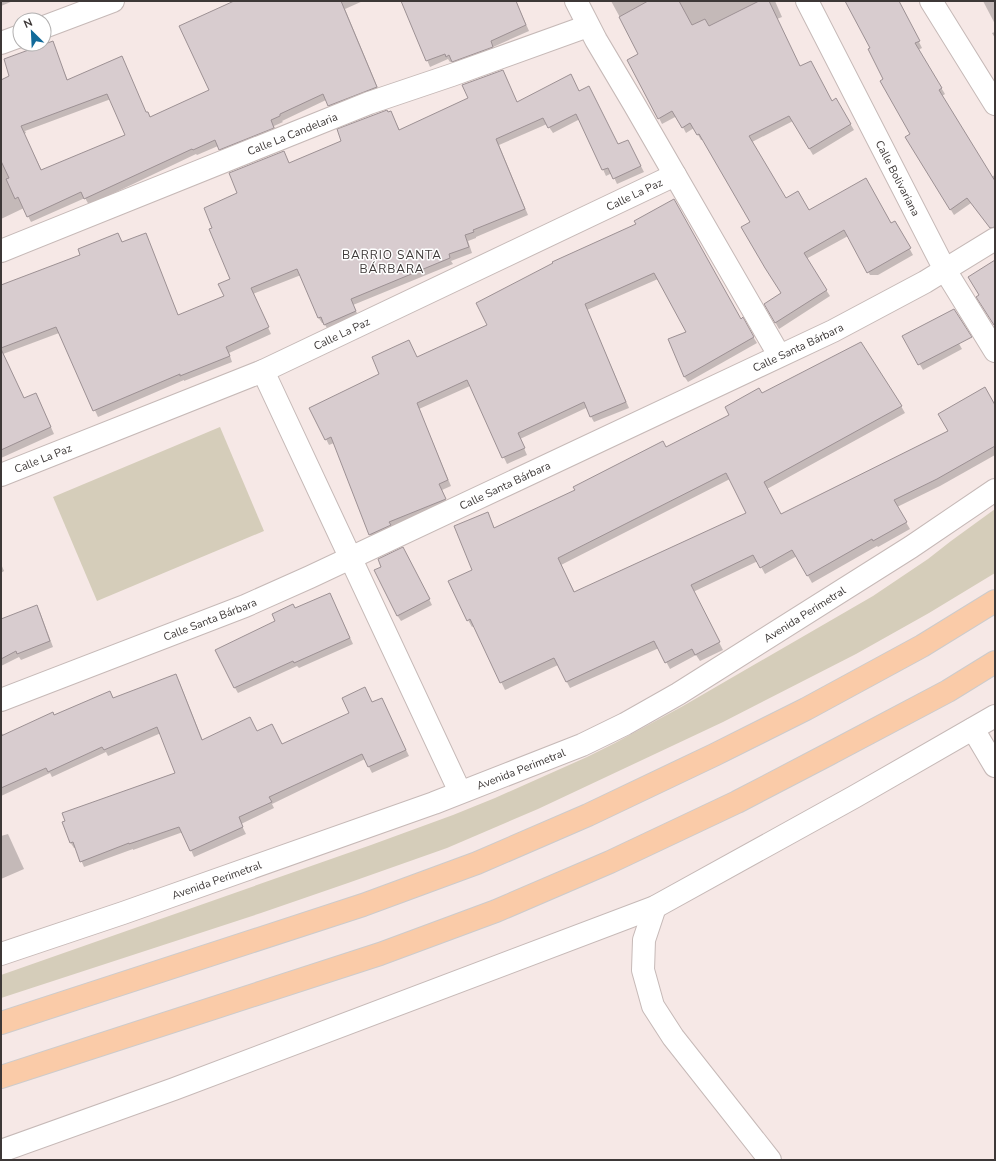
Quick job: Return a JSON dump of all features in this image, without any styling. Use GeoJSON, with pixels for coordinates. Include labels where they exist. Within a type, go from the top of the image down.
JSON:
{"type":"FeatureCollection","features":[{"type":"Feature","properties":{"kind":"highway"},"geometry":{"type":"LineString","coordinates":[[1,1023],[363,905],[477,863],[588,815],[806,709],[922,646],[995,601]]}},
{"type":"Feature","properties":{"kind":"highway"},"geometry":{"type":"LineString","coordinates":[[1,1077],[380,954],[496,911],[610,862],[737,802],[948,691],[995,662]]}},
{"type":"Feature","properties":{"kind":"street"},"geometry":{"type":"LineString","coordinates":[[52,24],[113,1]]}},
{"type":"Feature","properties":{"kind":"street"},"geometry":{"type":"LineString","coordinates":[[576,1],[588,26],[779,356]]}},
{"type":"Feature","properties":{"kind":"street","name":"Calle Bolivariana"},"geometry":{"type":"LineString","coordinates":[[807,1],[945,270],[995,350]]}},
{"type":"Feature","properties":{"kind":"street"},"geometry":{"type":"LineString","coordinates":[[931,1],[995,104]]}},
{"type":"Feature","properties":{"kind":"street","name":"Calle La Candelaria"},"geometry":{"type":"LineString","coordinates":[[1,251],[369,103],[588,26]]}},
{"type":"Feature","properties":{"kind":"street"},"geometry":{"type":"LineString","coordinates":[[1,43],[12,39]]}},
{"type":"Feature","properties":{"kind":"street","name":"Calle La Paz"},"geometry":{"type":"LineString","coordinates":[[1,476],[263,371],[675,175]]}},
{"type":"Feature","properties":{"kind":"street","name":"Calle Santa Bárbara"},"geometry":{"type":"LineString","coordinates":[[1,700],[245,606],[350,558],[839,327],[925,282],[995,239]]}},
{"type":"Feature","properties":{"kind":"street"},"geometry":{"type":"LineString","coordinates":[[263,371],[460,792]]}},
{"type":"Feature","properties":{"kind":"street","name":"Avenida Perimetral"},"geometry":{"type":"LineString","coordinates":[[1,954],[123,913],[460,792],[582,745],[625,724],[678,694],[911,547],[995,490]]}},
{"type":"Feature","properties":{"kind":"street"},"geometry":{"type":"LineString","coordinates":[[1,1151],[174,1089],[655,907],[854,797],[995,716]]}},
{"type":"Feature","properties":{"kind":"street"},"geometry":{"type":"LineString","coordinates":[[973,729],[995,766]]}},
{"type":"Feature","properties":{"kind":"street"},"geometry":{"type":"LineString","coordinates":[[655,907],[644,940],[643,970],[653,1006],[673,1037],[770,1160]]}},
{"type":"Feature","properties":{"kind":"shaded area"},"geometry":{"type":"Polygon","coordinates":[[[220,427],[264,531],[97,601],[53,497],[220,427]]]}},
{"type":"Feature","properties":{"kind":"shaded area"},"geometry":{"type":"Polygon","coordinates":[[[995,509],[995,573],[929,613],[856,654],[723,722],[538,809],[447,848],[261,913],[1,998],[1,975],[453,815],[587,757],[683,706],[873,596],[928,559],[995,509]]]}},
{"type":"Feature","properties":{"kind":"building"},"geometry":{"type":"Polygon","coordinates":[[[234,1],[341,1],[377,87],[328,106],[323,94],[280,114],[280,116],[271,120],[274,128],[219,150],[215,140],[193,150],[192,149],[84,199],[81,192],[27,217],[18,197],[15,199],[6,179],[9,178],[1,161],[1,80],[9,76],[4,59],[23,52],[52,52],[53,41],[67,80],[122,56],[146,112],[148,112],[150,117],[209,90],[179,26],[234,1]],[[107,94],[21,126],[41,170],[125,135],[107,94]]]}},
{"type":"Feature","properties":{"kind":"building"},"geometry":{"type":"Polygon","coordinates":[[[401,1],[516,1],[526,25],[491,41],[493,47],[452,62],[449,55],[446,57],[445,54],[426,61],[401,1]]]}},
{"type":"Feature","properties":{"kind":"building"},"geometry":{"type":"Polygon","coordinates":[[[648,1],[679,1],[692,25],[705,19],[709,26],[759,1],[769,1],[800,66],[811,61],[832,101],[836,98],[851,124],[809,149],[789,116],[749,136],[786,198],[798,191],[809,210],[866,178],[891,223],[895,221],[911,248],[867,273],[844,230],[804,253],[827,290],[775,323],[764,304],[781,293],[741,227],[750,222],[699,134],[697,135],[690,123],[682,128],[672,111],[658,119],[627,60],[638,54],[619,17],[648,1]]]}},
{"type":"Feature","properties":{"kind":"building"},"geometry":{"type":"Polygon","coordinates":[[[845,1],[899,1],[920,41],[915,43],[942,88],[939,90],[995,181],[995,227],[990,228],[967,198],[950,210],[905,137],[910,134],[880,81],[883,79],[868,49],[870,48],[845,1]]]}},
{"type":"Feature","properties":{"kind":"building"},"geometry":{"type":"Polygon","coordinates":[[[503,70],[517,102],[571,74],[579,91],[589,86],[618,144],[628,140],[641,166],[613,179],[608,168],[602,170],[576,114],[548,128],[543,118],[496,139],[525,209],[473,230],[474,232],[465,235],[469,247],[449,254],[450,258],[351,299],[356,311],[324,325],[321,317],[318,318],[297,269],[251,288],[269,327],[226,347],[230,356],[180,376],[180,374],[93,411],[56,327],[1,348],[1,285],[80,255],[78,249],[118,233],[122,242],[146,233],[178,315],[224,296],[218,284],[230,279],[209,229],[212,228],[204,208],[237,193],[229,173],[284,151],[289,163],[341,141],[337,129],[387,110],[388,112],[391,111],[399,130],[468,98],[462,85],[503,70]]]}},
{"type":"Feature","properties":{"kind":"building"},"geometry":{"type":"Polygon","coordinates":[[[674,199],[741,319],[743,317],[754,337],[684,377],[668,339],[686,332],[654,273],[585,304],[626,402],[590,417],[584,402],[518,433],[525,448],[502,458],[467,380],[417,403],[448,480],[439,484],[446,499],[389,522],[391,525],[369,535],[331,437],[325,440],[309,408],[379,374],[372,357],[409,340],[417,357],[487,325],[476,303],[553,263],[552,262],[636,224],[634,221],[674,199]]]}},
{"type":"Feature","properties":{"kind":"building"},"geometry":{"type":"Polygon","coordinates":[[[995,260],[994,325],[976,297],[979,295],[968,277],[995,260]]]}},
{"type":"Feature","properties":{"kind":"building"},"geometry":{"type":"Polygon","coordinates":[[[954,309],[972,337],[918,365],[902,336],[954,309]]]}},
{"type":"Feature","properties":{"kind":"building"},"geometry":{"type":"Polygon","coordinates":[[[861,342],[902,406],[764,482],[781,514],[948,431],[938,414],[985,387],[995,405],[995,446],[937,479],[894,500],[907,522],[873,541],[872,539],[807,576],[792,550],[760,568],[753,555],[691,585],[720,642],[695,655],[692,649],[665,663],[654,641],[566,682],[554,658],[500,683],[470,619],[467,621],[448,581],[472,570],[454,526],[488,512],[494,528],[575,490],[573,487],[663,441],[666,447],[729,415],[725,407],[759,388],[762,393],[861,342]],[[726,473],[558,558],[574,592],[746,513],[726,473]]]}},
{"type":"Feature","properties":{"kind":"building"},"geometry":{"type":"Polygon","coordinates":[[[1,349],[24,398],[36,393],[51,427],[1,450],[1,349]]]}},
{"type":"Feature","properties":{"kind":"building"},"geometry":{"type":"Polygon","coordinates":[[[403,547],[430,599],[397,616],[374,570],[381,567],[378,559],[403,547]]]}},
{"type":"Feature","properties":{"kind":"building"},"geometry":{"type":"Polygon","coordinates":[[[330,593],[350,638],[294,663],[293,661],[234,688],[215,650],[275,621],[272,614],[293,604],[295,608],[330,593]]]}},
{"type":"Feature","properties":{"kind":"building"},"geometry":{"type":"Polygon","coordinates":[[[37,605],[50,641],[17,654],[16,651],[1,659],[1,619],[37,605]]]}},
{"type":"Feature","properties":{"kind":"building"},"geometry":{"type":"Polygon","coordinates":[[[176,674],[202,740],[250,717],[257,731],[272,724],[282,744],[349,713],[342,698],[365,687],[372,702],[382,698],[406,750],[368,767],[362,754],[269,797],[272,802],[239,817],[243,827],[190,851],[179,827],[129,843],[80,862],[73,842],[70,843],[62,822],[65,821],[62,813],[175,773],[157,727],[104,750],[102,747],[48,772],[46,768],[1,788],[1,736],[53,712],[54,715],[110,691],[113,698],[176,674]]]}},
{"type":"Feature","properties":{"kind":"district","name":"BARRIO SANTA BÁRBARA"},"geometry":{"type":"Point","coordinates":[392,262]}}]}
